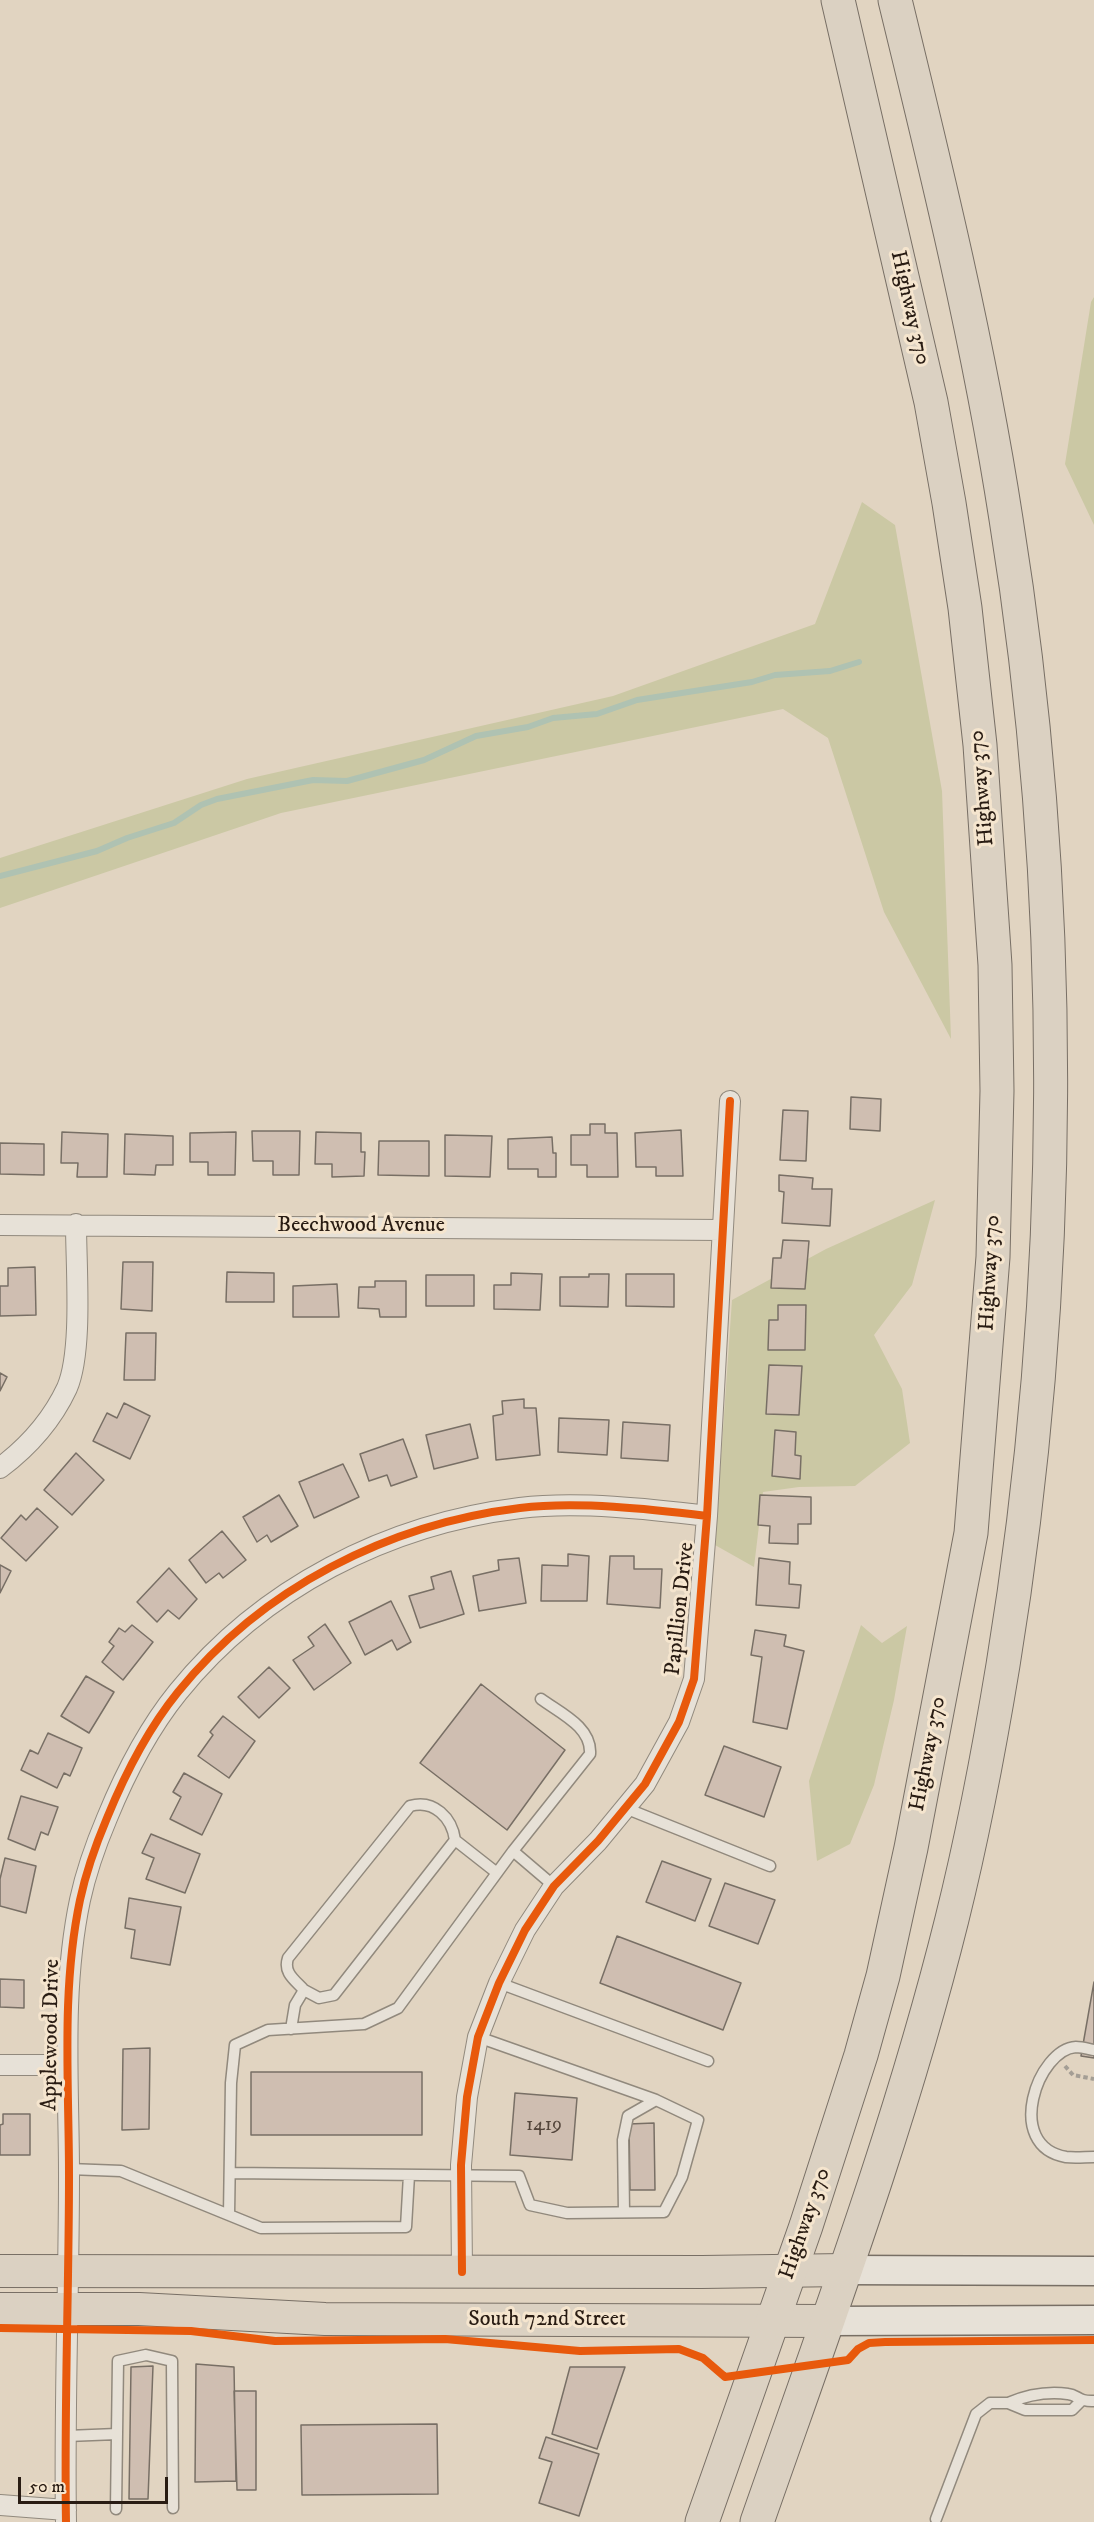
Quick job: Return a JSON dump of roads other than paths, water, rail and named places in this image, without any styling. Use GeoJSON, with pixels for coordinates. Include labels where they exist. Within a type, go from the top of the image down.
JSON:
{"type":"FeatureCollection","features":[{"type":"Feature","properties":{"kind":"highway","name":"Highway 370"},"geometry":{"type":"LineString","coordinates":[[702,2522],[771,2320],[791,2271],[861,2055],[883,1976],[911,1848],[971,1533],[990,1302],[996,1163],[995,965],[990,862],[965,608],[931,402],[838,0]]}},
{"type":"Feature","properties":{"kind":"highway"},"geometry":{"type":"LineString","coordinates":[[757,2522],[890,2139],[921,2038],[956,1903],[979,1801],[1014,1595],[1037,1396],[1046,1253],[1052,1094],[1051,988],[1044,839],[1023,640],[1007,521],[984,387],[895,0]]}},
{"type":"Feature","properties":{"kind":"main road"},"geometry":{"type":"LineString","coordinates":[[0,2271],[1094,2271]]}},
{"type":"Feature","properties":{"kind":"main road","name":"South 72nd Street"},"geometry":{"type":"LineString","coordinates":[[0,2309],[139,2309],[326,2319],[1094,2320]]}},
{"type":"Feature","properties":{"kind":"street","name":"Papillion Drive"},"geometry":{"type":"LineString","coordinates":[[462,2272],[461,2175],[467,2097],[478,2037],[499,1983],[525,1930],[554,1886],[598,1841],[645,1784],[679,1722],[694,1679],[708,1516],[730,1101]]}},
{"type":"Feature","properties":{"kind":"street"},"geometry":{"type":"LineString","coordinates":[[0,1468],[16,1456],[40,1431],[68,1386],[75,1351],[76,1224]]}},
{"type":"Feature","properties":{"kind":"street","name":"Beechwood Avenue"},"geometry":{"type":"LineString","coordinates":[[0,1225],[722,1230]]}},
{"type":"Feature","properties":{"kind":"street","name":"Applewood Drive"},"geometry":{"type":"LineString","coordinates":[[66,2516],[69,2169],[67,2065],[70,1963],[80,1899],[97,1841],[118,1790],[143,1744],[177,1693],[223,1644],[286,1593],[338,1562],[460,1518],[523,1507],[652,1510],[708,1516]]}},
{"type":"Feature","properties":{"kind":"street"},"geometry":{"type":"LineString","coordinates":[[0,2065],[67,2065]]}},
{"type":"Feature","properties":{"kind":"street"},"geometry":{"type":"LineString","coordinates":[[0,2505],[66,2516]]}},
{"type":"Feature","properties":{"kind":"lane"},"geometry":{"type":"LineString","coordinates":[[229,2215],[231,2083],[235,2044],[268,2030],[364,2025],[398,2008],[513,1851],[590,1754],[591,1742],[584,1731],[541,1699]]}},
{"type":"Feature","properties":{"kind":"lane"},"geometry":{"type":"LineString","coordinates":[[455,1840],[334,1995],[319,1998],[304,1990],[288,1973],[286,1965],[288,1958],[411,1806],[422,1803],[433,1806],[448,1819],[453,1828],[455,1840],[497,1873]]}},
{"type":"Feature","properties":{"kind":"lane"},"geometry":{"type":"LineString","coordinates":[[625,1808],[770,1866]]}},
{"type":"Feature","properties":{"kind":"lane"},"geometry":{"type":"LineString","coordinates":[[513,1851],[554,1886]]}},
{"type":"Feature","properties":{"kind":"lane"},"geometry":{"type":"LineString","coordinates":[[499,1983],[708,2061]]}},
{"type":"Feature","properties":{"kind":"lane"},"geometry":{"type":"LineString","coordinates":[[291,2029],[295,2005],[304,1990]]}},
{"type":"Feature","properties":{"kind":"lane"},"geometry":{"type":"LineString","coordinates":[[230,2173],[519,2176],[530,2205],[567,2213],[664,2212],[682,2177],[698,2120],[656,2100],[478,2037]]}},
{"type":"Feature","properties":{"kind":"lane"},"geometry":{"type":"LineString","coordinates":[[1094,2050],[1075,2047],[1047,2065],[1032,2102],[1030,2121],[1037,2139],[1050,2150],[1065,2157],[1094,2157]]}},
{"type":"Feature","properties":{"kind":"lane"},"geometry":{"type":"LineString","coordinates":[[624,2212],[623,2140],[628,2116],[656,2100]]}},
{"type":"Feature","properties":{"kind":"lane"},"geometry":{"type":"LineString","coordinates":[[69,2169],[121,2171],[261,2228],[406,2227],[409,2175]]}},
{"type":"Feature","properties":{"kind":"lane"},"geometry":{"type":"LineString","coordinates":[[116,2509],[118,2361],[146,2355],[172,2361],[173,2508]]}},
{"type":"Feature","properties":{"kind":"lane"},"geometry":{"type":"LineString","coordinates":[[1008,2403],[1027,2395],[1038,2394],[1071,2394],[1081,2402]]}},
{"type":"Feature","properties":{"kind":"lane"},"geometry":{"type":"LineString","coordinates":[[936,2518],[976,2414],[990,2403],[1008,2403],[1025,2410],[1072,2410],[1081,2402],[1094,2401]]}},
{"type":"Feature","properties":{"kind":"lane"},"geometry":{"type":"LineString","coordinates":[[67,2436],[117,2434]]}},
{"type":"Feature","properties":{"kind":"waterway"},"geometry":{"type":"LineString","coordinates":[[0,876],[97,851],[127,838],[174,823],[201,805],[217,799],[313,780],[347,781],[424,760],[476,736],[528,727],[553,718],[597,714],[637,700],[752,682],[775,675],[830,671],[859,662]]}}]}
